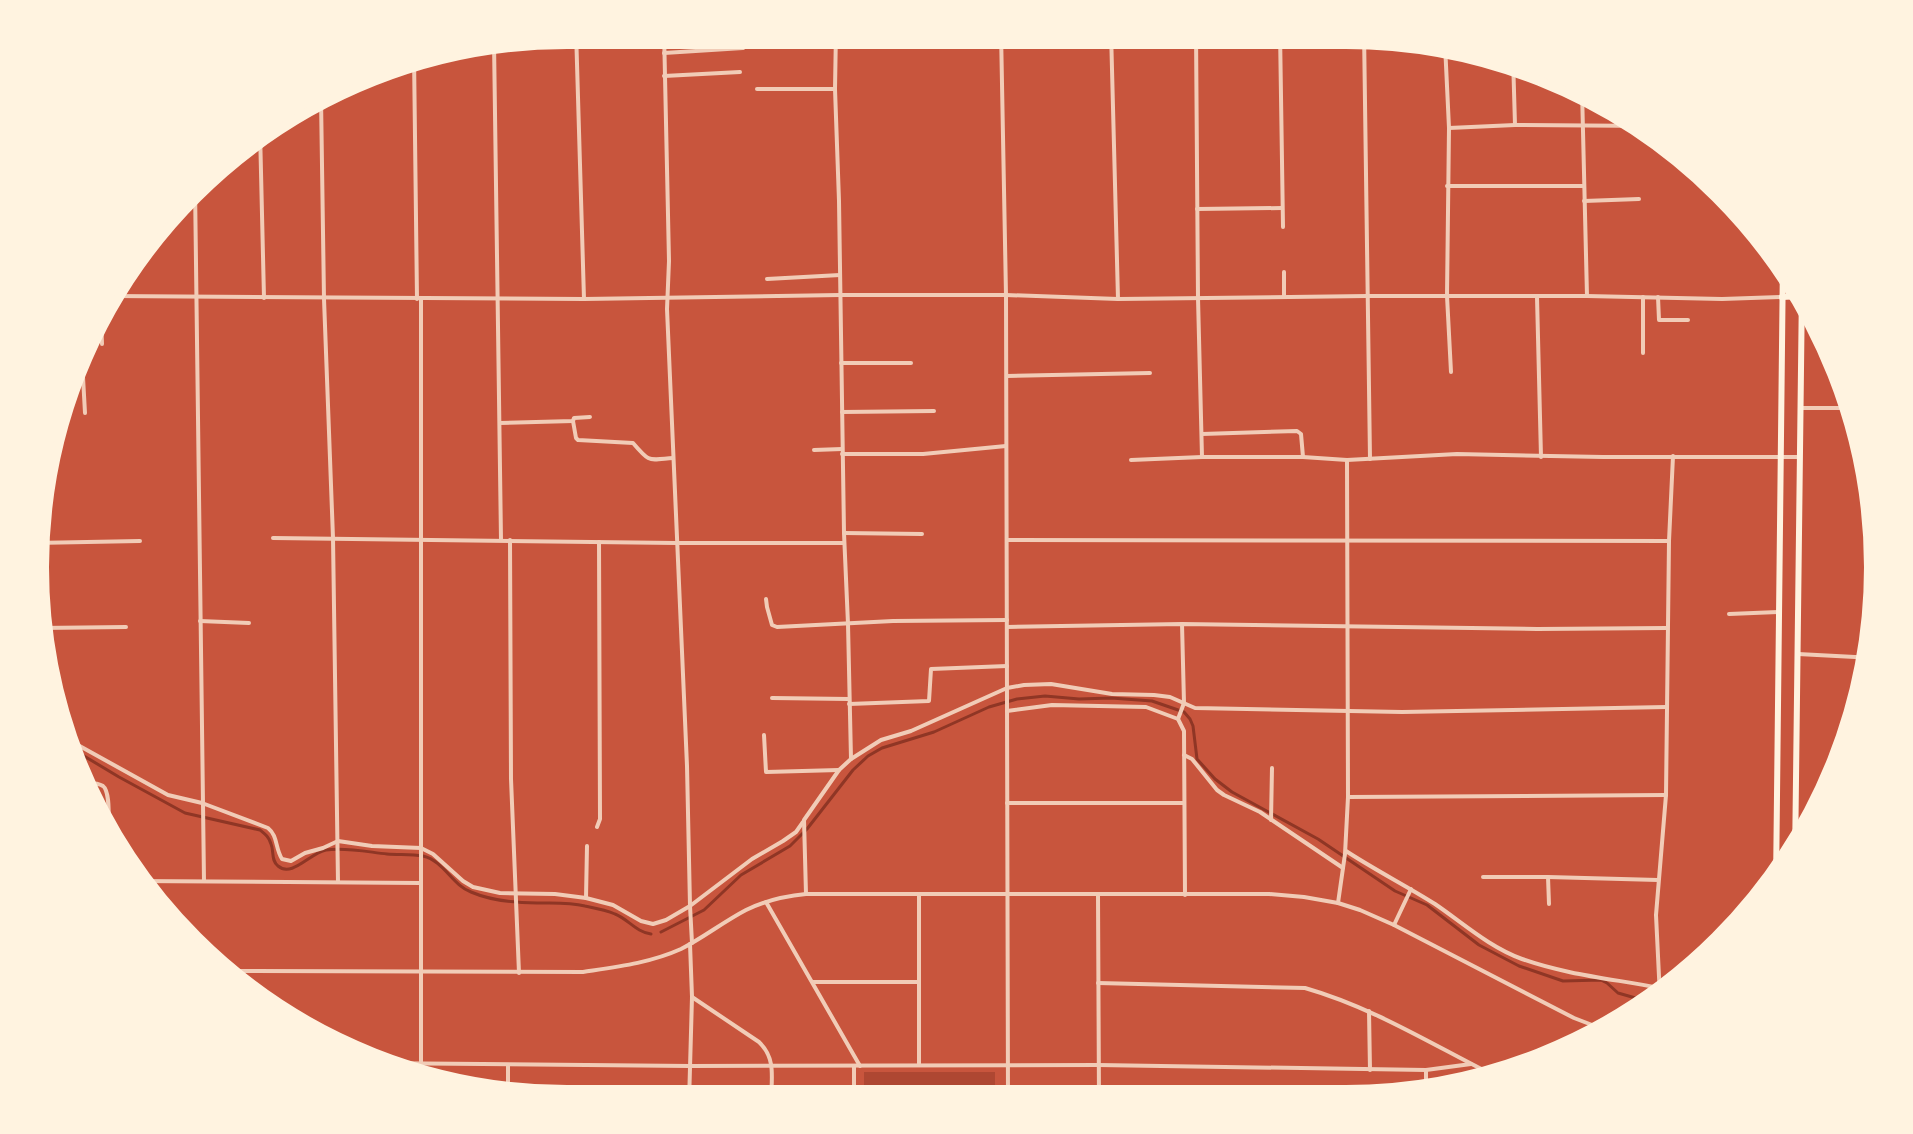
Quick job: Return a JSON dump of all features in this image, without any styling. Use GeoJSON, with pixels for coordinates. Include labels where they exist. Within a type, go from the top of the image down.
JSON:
{"type":"FeatureCollection","features":[{"type":"Feature","properties":{"kind":"main road"},"geometry":{"type":"LineString","coordinates":[[1776,864],[1782,278]]}},
{"type":"Feature","properties":{"kind":"main road"},"geometry":{"type":"LineString","coordinates":[[1782,297],[1793,297]]}},
{"type":"Feature","properties":{"kind":"main road"},"geometry":{"type":"LineString","coordinates":[[1795,834],[1804,316]]}},
{"type":"Feature","properties":{"kind":"main road"},"geometry":{"type":"LineString","coordinates":[[1779,655],[1798,654]]}},
{"type":"Feature","properties":{"kind":"street"},"geometry":{"type":"LineString","coordinates":[[576,44],[584,299]]}},
{"type":"Feature","properties":{"kind":"street"},"geometry":{"type":"LineString","coordinates":[[664,44],[668,299],[691,922],[689,1090]]}},
{"type":"Feature","properties":{"kind":"street"},"geometry":{"type":"LineString","coordinates":[[664,53],[743,48],[746,44]]}},
{"type":"Feature","properties":{"kind":"street"},"geometry":{"type":"LineString","coordinates":[[836,44],[842,452],[851,759]]}},
{"type":"Feature","properties":{"kind":"street"},"geometry":{"type":"LineString","coordinates":[[1001,44],[1007,376],[1008,1090]]}},
{"type":"Feature","properties":{"kind":"street"},"geometry":{"type":"LineString","coordinates":[[1111,44],[1118,299]]}},
{"type":"Feature","properties":{"kind":"street"},"geometry":{"type":"LineString","coordinates":[[1196,44],[1202,457]]}},
{"type":"Feature","properties":{"kind":"street"},"geometry":{"type":"LineString","coordinates":[[1280,44],[1283,227]]}},
{"type":"Feature","properties":{"kind":"street"},"geometry":{"type":"LineString","coordinates":[[1364,45],[1370,459]]}},
{"type":"Feature","properties":{"kind":"street"},"geometry":{"type":"LineString","coordinates":[[494,49],[501,540]]}},
{"type":"Feature","properties":{"kind":"street"},"geometry":{"type":"LineString","coordinates":[[1445,54],[1449,128],[1447,296],[1451,372]]}},
{"type":"Feature","properties":{"kind":"street"},"geometry":{"type":"LineString","coordinates":[[414,67],[421,540],[422,1069]]}},
{"type":"Feature","properties":{"kind":"street"},"geometry":{"type":"LineString","coordinates":[[664,76],[740,72]]}},
{"type":"Feature","properties":{"kind":"street"},"geometry":{"type":"LineString","coordinates":[[1513,72],[1515,125]]}},
{"type":"Feature","properties":{"kind":"street"},"geometry":{"type":"LineString","coordinates":[[757,89],[835,89]]}},
{"type":"Feature","properties":{"kind":"street"},"geometry":{"type":"LineString","coordinates":[[1582,101],[1587,296]]}},
{"type":"Feature","properties":{"kind":"street"},"geometry":{"type":"LineString","coordinates":[[321,106],[324,299],[333,538],[338,882]]}},
{"type":"Feature","properties":{"kind":"street"},"geometry":{"type":"LineString","coordinates":[[1449,128],[1628,126]]}},
{"type":"Feature","properties":{"kind":"street"},"geometry":{"type":"LineString","coordinates":[[260,144],[264,298]]}},
{"type":"Feature","properties":{"kind":"street"},"geometry":{"type":"LineString","coordinates":[[1447,186],[1584,186]]}},
{"type":"Feature","properties":{"kind":"street"},"geometry":{"type":"LineString","coordinates":[[195,199],[204,881]]}},
{"type":"Feature","properties":{"kind":"street"},"geometry":{"type":"LineString","coordinates":[[1584,201],[1639,199]]}},
{"type":"Feature","properties":{"kind":"street"},"geometry":{"type":"LineString","coordinates":[[1197,209],[1282,208]]}},
{"type":"Feature","properties":{"kind":"street"},"geometry":{"type":"LineString","coordinates":[[1284,272],[1284,297]]}},
{"type":"Feature","properties":{"kind":"street"},"geometry":{"type":"LineString","coordinates":[[767,279],[840,275]]}},
{"type":"Feature","properties":{"kind":"street"},"geometry":{"type":"LineString","coordinates":[[119,296],[324,299],[668,299],[840,295],[1118,299],[1782,297]]}},
{"type":"Feature","properties":{"kind":"street"},"geometry":{"type":"LineString","coordinates":[[1537,297],[1541,457]]}},
{"type":"Feature","properties":{"kind":"street"},"geometry":{"type":"LineString","coordinates":[[1643,297],[1643,353]]}},
{"type":"Feature","properties":{"kind":"street"},"geometry":{"type":"LineString","coordinates":[[1658,297],[1659,320],[1688,320]]}},
{"type":"Feature","properties":{"kind":"street"},"geometry":{"type":"LineString","coordinates":[[102,329],[102,344]]}},
{"type":"Feature","properties":{"kind":"street"},"geometry":{"type":"LineString","coordinates":[[841,363],[911,363]]}},
{"type":"Feature","properties":{"kind":"street"},"geometry":{"type":"LineString","coordinates":[[1007,376],[1150,373]]}},
{"type":"Feature","properties":{"kind":"street"},"geometry":{"type":"LineString","coordinates":[[80,377],[83,377],[85,413]]}},
{"type":"Feature","properties":{"kind":"street"},"geometry":{"type":"LineString","coordinates":[[1802,408],[1844,408]]}},
{"type":"Feature","properties":{"kind":"street"},"geometry":{"type":"LineString","coordinates":[[842,412],[934,411]]}},
{"type":"Feature","properties":{"kind":"street"},"geometry":{"type":"LineString","coordinates":[[590,417],[574,418],[578,440],[633,443],[650,460],[673,458]]}},
{"type":"Feature","properties":{"kind":"street"},"geometry":{"type":"LineString","coordinates":[[500,423],[573,421]]}},
{"type":"Feature","properties":{"kind":"street"},"geometry":{"type":"LineString","coordinates":[[1202,434],[1297,431],[1301,434],[1303,457]]}},
{"type":"Feature","properties":{"kind":"street"},"geometry":{"type":"LineString","coordinates":[[814,450],[923,454],[1006,446]]}},
{"type":"Feature","properties":{"kind":"street"},"geometry":{"type":"LineString","coordinates":[[1131,460],[1303,457],[1347,460],[1457,454],[1801,457]]}},
{"type":"Feature","properties":{"kind":"street"},"geometry":{"type":"LineString","coordinates":[[1660,985],[1656,915],[1666,795],[1667,628],[1673,456]]}},
{"type":"Feature","properties":{"kind":"street"},"geometry":{"type":"LineString","coordinates":[[1338,903],[1346,852],[1348,797],[1347,460]]}},
{"type":"Feature","properties":{"kind":"street"},"geometry":{"type":"LineString","coordinates":[[844,533],[922,534]]}},
{"type":"Feature","properties":{"kind":"street"},"geometry":{"type":"LineString","coordinates":[[273,538],[844,543]]}},
{"type":"Feature","properties":{"kind":"street"},"geometry":{"type":"LineString","coordinates":[[510,540],[511,779],[519,973]]}},
{"type":"Feature","properties":{"kind":"street"},"geometry":{"type":"LineString","coordinates":[[1007,540],[1669,541]]}},
{"type":"Feature","properties":{"kind":"street"},"geometry":{"type":"LineString","coordinates":[[45,543],[140,541]]}},
{"type":"Feature","properties":{"kind":"street"},"geometry":{"type":"LineString","coordinates":[[597,827],[600,819],[599,542]]}},
{"type":"Feature","properties":{"kind":"street"},"geometry":{"type":"LineString","coordinates":[[766,599],[774,627],[1007,620]]}},
{"type":"Feature","properties":{"kind":"street"},"geometry":{"type":"LineString","coordinates":[[1729,614],[1778,612]]}},
{"type":"Feature","properties":{"kind":"street"},"geometry":{"type":"LineString","coordinates":[[200,621],[249,623]]}},
{"type":"Feature","properties":{"kind":"street"},"geometry":{"type":"LineString","coordinates":[[1007,627],[1182,624],[1667,628]]}},
{"type":"Feature","properties":{"kind":"street"},"geometry":{"type":"LineString","coordinates":[[1182,624],[1184,705],[1179,717],[1184,731],[1185,895]]}},
{"type":"Feature","properties":{"kind":"street"},"geometry":{"type":"LineString","coordinates":[[47,628],[126,627]]}},
{"type":"Feature","properties":{"kind":"street"},"geometry":{"type":"LineString","coordinates":[[1798,654],[1861,657]]}},
{"type":"Feature","properties":{"kind":"street"},"geometry":{"type":"LineString","coordinates":[[772,698],[929,701],[931,669],[1007,666]]}},
{"type":"Feature","properties":{"kind":"street"},"geometry":{"type":"LineString","coordinates":[[75,744],[168,795],[202,803],[268,828],[273,833],[282,859],[291,861],[305,853],[338,844],[421,849],[433,854],[463,881],[485,891],[586,898],[613,905],[648,924],[690,909],[752,859],[796,832],[839,770],[851,759],[881,740],[1024,685],[1051,684],[1112,694],[1170,697],[1195,708],[1402,712],[1666,707]]}},
{"type":"Feature","properties":{"kind":"street"},"geometry":{"type":"LineString","coordinates":[[1007,708],[1052,705],[1146,707],[1179,717]]}},
{"type":"Feature","properties":{"kind":"street"},"geometry":{"type":"LineString","coordinates":[[764,735],[766,772],[839,770]]}},
{"type":"Feature","properties":{"kind":"street"},"geometry":{"type":"LineString","coordinates":[[1184,755],[1192,759],[1224,795],[1271,818],[1344,866]]}},
{"type":"Feature","properties":{"kind":"street"},"geometry":{"type":"LineString","coordinates":[[1271,818],[1272,768]]}},
{"type":"Feature","properties":{"kind":"street"},"geometry":{"type":"LineString","coordinates":[[91,783],[98,783],[108,792],[109,818]]}},
{"type":"Feature","properties":{"kind":"street"},"geometry":{"type":"LineString","coordinates":[[1348,797],[1666,795]]}},
{"type":"Feature","properties":{"kind":"street"},"geometry":{"type":"LineString","coordinates":[[1007,803],[1184,803]]}},
{"type":"Feature","properties":{"kind":"street"},"geometry":{"type":"LineString","coordinates":[[804,823],[806,894]]}},
{"type":"Feature","properties":{"kind":"street"},"geometry":{"type":"LineString","coordinates":[[586,898],[587,846]]}},
{"type":"Feature","properties":{"kind":"street"},"geometry":{"type":"LineString","coordinates":[[1346,852],[1458,919],[1494,946],[1521,959],[1580,974],[1657,987]]}},
{"type":"Feature","properties":{"kind":"street"},"geometry":{"type":"LineString","coordinates":[[1483,877],[1658,880]]}},
{"type":"Feature","properties":{"kind":"street"},"geometry":{"type":"LineString","coordinates":[[1548,877],[1549,904]]}},
{"type":"Feature","properties":{"kind":"street"},"geometry":{"type":"LineString","coordinates":[[149,881],[421,883]]}},
{"type":"Feature","properties":{"kind":"street"},"geometry":{"type":"LineString","coordinates":[[1394,925],[1410,891]]}},
{"type":"Feature","properties":{"kind":"street"},"geometry":{"type":"LineString","coordinates":[[236,971],[583,972],[641,963],[670,953],[747,909],[806,894],[1269,894],[1338,903],[1394,925],[1596,1026]]}},
{"type":"Feature","properties":{"kind":"street"},"geometry":{"type":"LineString","coordinates":[[919,894],[919,1065]]}},
{"type":"Feature","properties":{"kind":"street"},"geometry":{"type":"LineString","coordinates":[[1098,895],[1099,1090]]}},
{"type":"Feature","properties":{"kind":"street"},"geometry":{"type":"LineString","coordinates":[[766,902],[857,1066],[855,1090]]}},
{"type":"Feature","properties":{"kind":"street"},"geometry":{"type":"LineString","coordinates":[[812,982],[919,982]]}},
{"type":"Feature","properties":{"kind":"street"},"geometry":{"type":"LineString","coordinates":[[1098,983],[1305,988],[1335,996],[1369,1011],[1485,1071]]}},
{"type":"Feature","properties":{"kind":"street"},"geometry":{"type":"LineString","coordinates":[[692,997],[759,1042],[770,1055],[771,1090]]}},
{"type":"Feature","properties":{"kind":"street"},"geometry":{"type":"LineString","coordinates":[[1369,1011],[1370,1070]]}},
{"type":"Feature","properties":{"kind":"street"},"geometry":{"type":"LineString","coordinates":[[402,1063],[1098,1065],[1370,1070],[1426,1070],[1471,1064]]}},
{"type":"Feature","properties":{"kind":"street"},"geometry":{"type":"LineString","coordinates":[[508,1064],[508,1087]]}},
{"type":"Feature","properties":{"kind":"street"},"geometry":{"type":"LineString","coordinates":[[1426,1070],[1426,1084]]}},
{"type":"Feature","properties":{"kind":"shaded area"},"geometry":{"type":"Polygon","coordinates":[[[864,1072],[995,1072],[995,1090],[864,1090],[864,1072]]]}},
{"type":"Feature","properties":{"kind":"waterway"},"geometry":{"type":"LineString","coordinates":[[661,932],[704,910],[741,875],[790,846],[853,770],[882,748],[934,732],[989,707],[1017,699],[1045,696],[1111,698],[1152,701],[1184,712],[1193,726],[1197,759],[1215,779],[1232,792],[1318,839],[1395,891],[1427,905],[1479,945],[1519,966],[1563,981],[1601,980],[1618,993],[1640,999]]}},
{"type":"Feature","properties":{"kind":"waterway"},"geometry":{"type":"LineString","coordinates":[[79,753],[185,813],[260,830],[270,842],[276,864],[283,869],[295,867],[320,852],[333,849],[423,856],[437,863],[464,889],[479,895],[512,902],[567,903],[597,908],[615,914],[651,934]]}}]}
